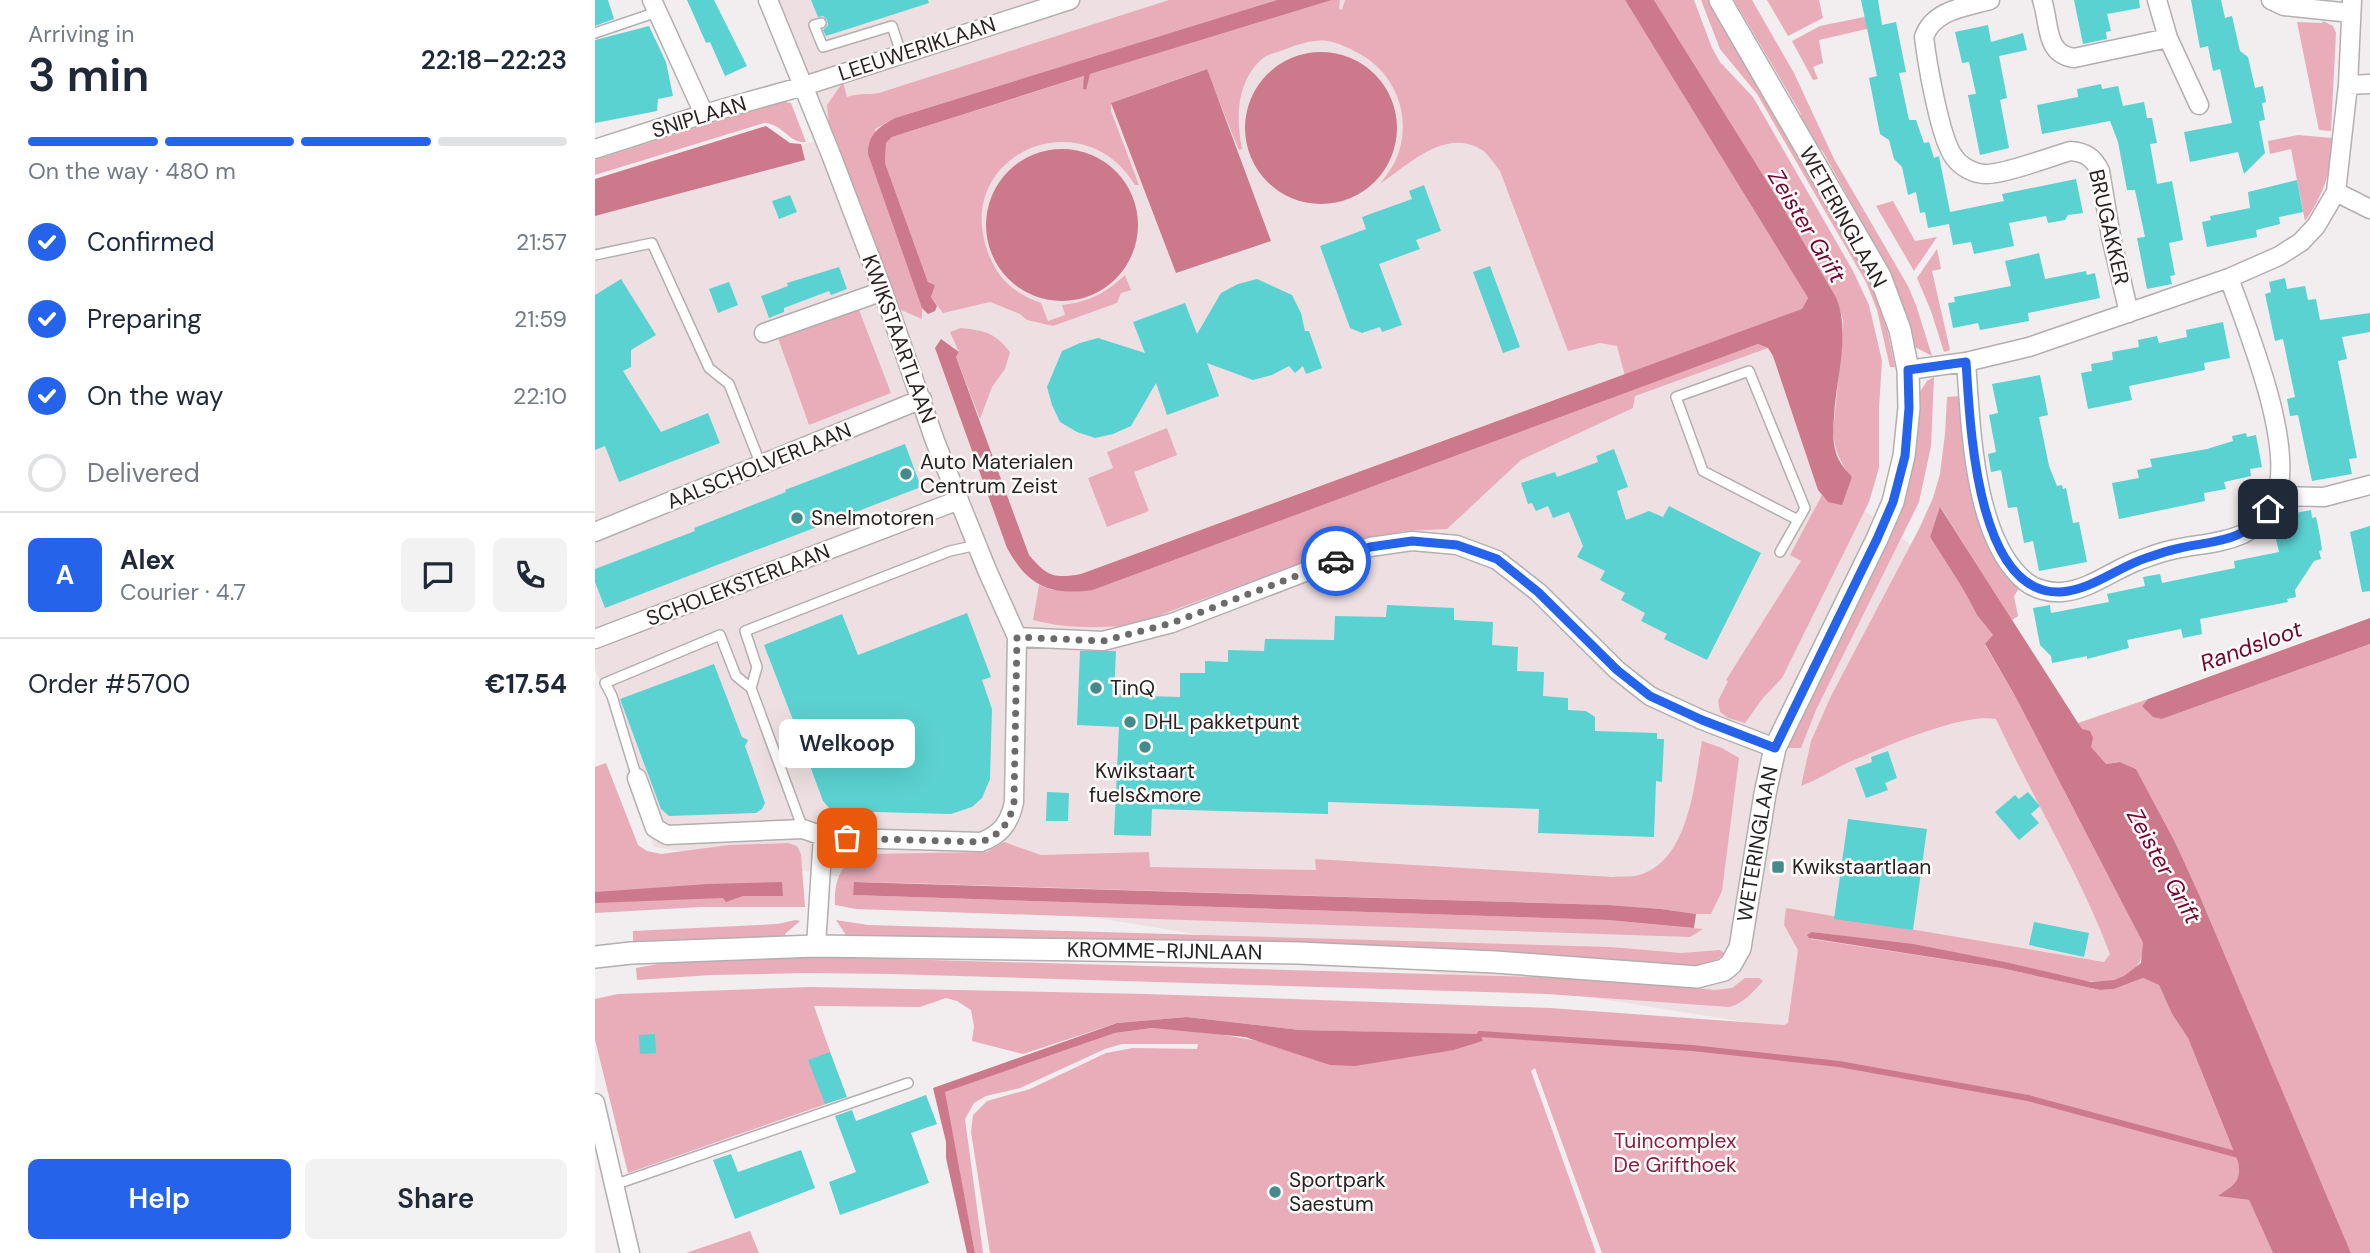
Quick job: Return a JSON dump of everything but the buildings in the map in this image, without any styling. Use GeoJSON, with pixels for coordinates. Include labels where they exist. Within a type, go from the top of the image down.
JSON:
{"type":"FeatureCollection","features":[{"type":"Feature","properties":{"kind":"street","name":"KWIKSTAARTLAAN"},"geometry":{"type":"LineString","coordinates":[[768,0],[883,291],[959,500],[1017,637]]}},
{"type":"Feature","properties":{"kind":"street","name":"LEEUWERIKLAAN"},"geometry":{"type":"LineString","coordinates":[[804,86],[1070,0]]}},
{"type":"Feature","properties":{"kind":"street","name":"WETERINGLAAN"},"geometry":{"type":"LineString","coordinates":[[1720,0],[1880,276],[1900,330],[1908,370],[1909,408],[1905,456],[1893,502],[1775,748],[1763,804],[1744,938],[1731,964]]}},
{"type":"Feature","properties":{"kind":"street","name":"BRUGAKKER"},"geometry":{"type":"LineString","coordinates":[[1990,0],[1936,18],[1928,26],[1924,37],[1947,145],[1960,163],[1983,174],[1997,173],[2070,151],[2089,156],[2100,171],[2111,237],[2129,313]]}},
{"type":"Feature","properties":{"kind":"street"},"geometry":{"type":"LineString","coordinates":[[2042,0],[2050,41],[2057,51],[2066,57],[2074,58],[2168,38]]}},
{"type":"Feature","properties":{"kind":"street"},"geometry":{"type":"LineString","coordinates":[[2157,0],[2168,38],[2199,105]]}},
{"type":"Feature","properties":{"kind":"street","name":"BRUGAKKER"},"geometry":{"type":"LineString","coordinates":[[1908,370],[1966,362],[2029,347],[2229,278],[2279,256],[2301,242],[2316,226],[2336,192],[2348,85],[2352,6],[2284,6],[2271,0]]}},
{"type":"Feature","properties":{"kind":"street"},"geometry":{"type":"LineString","coordinates":[[655,6],[704,114]]}},
{"type":"Feature","properties":{"kind":"street"},"geometry":{"type":"LineString","coordinates":[[2348,85],[2370,84]]}},
{"type":"Feature","properties":{"kind":"street","name":"SNIPLAAN"},"geometry":{"type":"LineString","coordinates":[[595,149],[804,86]]}},
{"type":"Feature","properties":{"kind":"street"},"geometry":{"type":"LineString","coordinates":[[2336,192],[2370,209]]}},
{"type":"Feature","properties":{"kind":"street"},"geometry":{"type":"LineString","coordinates":[[1966,362],[1972,443],[1985,511],[2001,548],[2015,572],[2029,585],[2062,592],[2088,585],[2138,560],[2178,548],[2221,542],[2245,533],[2259,522],[2276,496],[2280,474],[2279,449],[2269,400],[2229,278]]}},
{"type":"Feature","properties":{"kind":"street"},"geometry":{"type":"LineString","coordinates":[[764,333],[883,291]]}},
{"type":"Feature","properties":{"kind":"street","name":"AALSCHOLVERLAAN"},"geometry":{"type":"LineString","coordinates":[[595,532],[922,400]]}},
{"type":"Feature","properties":{"kind":"street"},"geometry":{"type":"LineString","coordinates":[[2276,496],[2324,497],[2370,485]]}},
{"type":"Feature","properties":{"kind":"street","name":"SCHOLEKSTERLAAN"},"geometry":{"type":"LineString","coordinates":[[595,639],[959,500]]}},
{"type":"Feature","properties":{"kind":"street"},"geometry":{"type":"LineString","coordinates":[[637,778],[655,828],[667,835],[803,829],[823,836],[974,842],[989,839],[1005,827],[1011,817],[1014,802],[1017,637],[1103,641],[1172,623],[1370,547],[1412,541],[1457,545],[1497,559],[1538,592],[1617,670],[1650,696],[1702,720],[1775,748]]}},
{"type":"Feature","properties":{"kind":"street"},"geometry":{"type":"LineString","coordinates":[[816,946],[823,836]]}},
{"type":"Feature","properties":{"kind":"street","name":"KROMME-RIJNLAAN"},"geometry":{"type":"LineString","coordinates":[[595,957],[816,946],[1300,953],[1495,962],[1697,977],[1724,970],[1731,964]]}},
{"type":"Feature","properties":{"kind":"street"},"geometry":{"type":"LineString","coordinates":[[595,1103],[630,1253]]}},
{"type":"Feature","properties":{"kind":"lane"},"geometry":{"type":"LineString","coordinates":[[595,33],[655,6]]}},
{"type":"Feature","properties":{"kind":"lane"},"geometry":{"type":"LineString","coordinates":[[821,23],[814,25],[823,47],[892,26],[901,53]]}},
{"type":"Feature","properties":{"kind":"lane"},"geometry":{"type":"LineString","coordinates":[[595,255],[652,243],[709,368],[729,384],[761,465]]}},
{"type":"Feature","properties":{"kind":"lane"},"geometry":{"type":"LineString","coordinates":[[1780,552],[1805,508],[1749,371],[1676,397],[1703,471],[1798,520]]}},
{"type":"Feature","properties":{"kind":"lane"},"geometry":{"type":"LineString","coordinates":[[751,688],[757,667],[745,631],[950,551],[977,545]]}},
{"type":"Feature","properties":{"kind":"lane"},"geometry":{"type":"LineString","coordinates":[[637,778],[612,696],[605,682],[720,635],[736,676],[751,688],[803,829]]}},
{"type":"Feature","properties":{"kind":"lane"},"geometry":{"type":"LineString","coordinates":[[614,1185],[908,1083]]}},
{"type":"Feature","properties":{"kind":"shaded area"},"geometry":{"type":"Polygon","coordinates":[[[768,0],[1646,0],[1828,484],[1942,568],[2231,1100],[654,847],[595,669],[595,210],[822,139],[768,0]]]}},
{"type":"Feature","properties":{"kind":"green space"},"geometry":{"type":"Polygon","coordinates":[[[1169,0],[1277,0],[895,118],[875,129],[922,308],[922,319],[901,310],[829,124],[827,105],[843,82],[847,97],[879,93],[1169,0]]]}},
{"type":"Feature","properties":{"kind":"green space"},"geometry":{"type":"Polygon","coordinates":[[[1332,0],[1340,0],[1339,9],[1342,10],[1345,0],[1625,0],[1808,298],[1802,310],[1625,376],[1617,346],[1600,343],[1568,351],[1500,171],[1492,160],[1482,150],[1468,144],[1441,146],[1415,159],[1380,184],[1395,161],[1403,127],[1397,97],[1391,84],[1371,61],[1358,53],[1332,42],[1312,41],[1270,54],[1253,68],[1240,101],[1242,149],[1239,150],[1206,69],[1111,103],[1111,111],[1139,185],[1135,185],[1112,159],[1085,145],[1057,142],[1029,149],[1006,164],[989,187],[982,216],[987,250],[1001,276],[1014,289],[1041,303],[1048,321],[1065,315],[1062,305],[1097,296],[1125,275],[1131,290],[1121,293],[1117,303],[1053,326],[1027,320],[1020,314],[990,302],[943,313],[931,297],[935,285],[928,282],[885,163],[886,143],[892,137],[1085,76],[1085,90],[1090,74],[1332,0]]]}},
{"type":"Feature","properties":{"kind":"green space"},"geometry":{"type":"Polygon","coordinates":[[[1654,0],[1694,0],[1720,62],[1753,97],[1853,271],[1869,305],[1882,361],[1879,468],[1869,502],[1782,678],[1745,723],[1728,718],[1720,712],[1718,701],[1728,681],[1726,680],[1801,561],[1790,555],[1822,495],[1828,502],[1852,478],[1839,456],[1833,432],[1843,320],[1836,297],[1654,0]]]}},
{"type":"Feature","properties":{"kind":"green space"},"geometry":{"type":"Polygon","coordinates":[[[1701,0],[1709,0],[1871,281],[1885,319],[1895,367],[1890,367],[1877,310],[1866,282],[1757,94],[1720,49],[1701,0]]]}},
{"type":"Feature","properties":{"kind":"green space"},"geometry":{"type":"Polygon","coordinates":[[[1734,0],[1752,0],[1794,73],[1834,159],[1908,286],[1932,356],[1915,347],[1889,271],[1822,150],[1815,148],[1799,121],[1801,114],[1734,0]]]}},
{"type":"Feature","properties":{"kind":"green space"},"geometry":{"type":"Polygon","coordinates":[[[1767,0],[1819,0],[1823,18],[1788,36],[1767,0]]]}},
{"type":"Feature","properties":{"kind":"green space"},"geometry":{"type":"Polygon","coordinates":[[[1869,16],[1871,28],[1819,40],[1823,63],[1813,67],[1818,79],[1813,80],[1792,41],[1820,26],[1869,16]]]}},
{"type":"Feature","properties":{"kind":"green space"},"geometry":{"type":"Polygon","coordinates":[[[2323,21],[2333,26],[2336,33],[2331,131],[2319,130],[2297,22],[2323,21]]]}},
{"type":"Feature","properties":{"kind":"green space"},"geometry":{"type":"Polygon","coordinates":[[[780,101],[791,103],[806,142],[795,140],[777,127],[764,123],[595,175],[595,160],[780,101]]]}},
{"type":"Feature","properties":{"kind":"green space"},"geometry":{"type":"Polygon","coordinates":[[[2298,135],[2332,138],[2331,161],[2326,182],[2305,221],[2291,149],[2270,154],[2268,141],[2298,135]]]}},
{"type":"Feature","properties":{"kind":"green space"},"geometry":{"type":"Polygon","coordinates":[[[1893,201],[1915,241],[1937,237],[1914,271],[1876,206],[1893,201]]]}},
{"type":"Feature","properties":{"kind":"green space"},"geometry":{"type":"Polygon","coordinates":[[[1937,249],[1941,269],[1932,271],[1950,350],[1944,352],[1917,278],[1937,249]]]}},
{"type":"Feature","properties":{"kind":"green space"},"geometry":{"type":"Polygon","coordinates":[[[859,310],[891,393],[809,425],[778,338],[859,310]]]}},
{"type":"Feature","properties":{"kind":"green space"},"geometry":{"type":"Polygon","coordinates":[[[961,328],[989,334],[1010,352],[1005,369],[992,387],[980,419],[956,357],[959,352],[950,332],[961,328]]]}},
{"type":"Feature","properties":{"kind":"green space"},"geometry":{"type":"Polygon","coordinates":[[[1758,344],[1768,348],[1635,396],[1633,408],[1521,460],[1447,529],[1404,531],[1353,544],[1133,625],[1082,627],[1033,620],[1039,585],[1052,590],[1093,590],[1758,344]]]}},
{"type":"Feature","properties":{"kind":"green space"},"geometry":{"type":"Polygon","coordinates":[[[1934,377],[1931,446],[1919,502],[1816,710],[1801,748],[1787,748],[1903,503],[1914,457],[1920,392],[1927,381],[1934,377]]]}},
{"type":"Feature","properties":{"kind":"green space","name":"Tuincomplex De Grifthoek"},"geometry":{"type":"Polygon","coordinates":[[[1961,396],[1963,449],[1970,487],[1984,521],[2020,587],[2014,596],[2018,616],[2012,620],[1941,508],[1930,537],[1977,615],[1994,636],[1985,645],[2015,696],[2143,943],[2142,957],[2132,972],[2120,978],[2087,981],[1908,945],[1812,932],[1811,939],[2001,968],[2100,990],[2114,989],[2143,978],[2159,985],[2172,1014],[2188,1038],[2238,1162],[2237,1179],[2219,1196],[2249,1200],[2273,1253],[1602,1253],[1535,1068],[1531,1071],[1596,1253],[990,1253],[971,1132],[973,1115],[987,1101],[1030,1089],[1106,1053],[1133,1048],[1197,1049],[1198,1044],[1122,1044],[1105,1049],[1020,1088],[986,1096],[974,1103],[965,1119],[983,1253],[975,1253],[944,1092],[1115,1033],[1152,1028],[1207,1032],[1258,1041],[1436,1051],[1454,1050],[1483,1041],[1378,1032],[1300,1030],[1187,1017],[1117,1023],[1023,1054],[972,1041],[974,1026],[971,1010],[946,998],[920,1007],[814,1006],[846,1097],[628,1173],[595,1040],[595,999],[618,994],[810,987],[1146,994],[1550,1008],[1784,1025],[1788,1023],[1798,950],[1784,925],[1786,908],[2104,962],[2110,954],[2098,924],[1996,719],[1963,721],[1921,733],[1845,764],[1801,786],[1811,741],[1831,696],[1933,498],[1940,474],[1947,397],[1961,396]]]}},
{"type":"Feature","properties":{"kind":"green space"},"geometry":{"type":"Polygon","coordinates":[[[1167,428],[1177,455],[1134,472],[1149,511],[1107,527],[1088,478],[1113,468],[1107,452],[1167,428]]]}},
{"type":"Feature","properties":{"kind":"green space"},"geometry":{"type":"Polygon","coordinates":[[[2370,644],[2370,1253],[2351,1253],[2175,842],[2136,769],[2120,762],[2106,764],[2090,747],[2078,723],[2148,699],[2142,706],[2162,719],[2370,644]]]}},
{"type":"Feature","properties":{"kind":"green space"},"geometry":{"type":"Polygon","coordinates":[[[1702,741],[1739,758],[1722,891],[1711,914],[1608,905],[905,883],[855,882],[853,895],[1608,920],[1703,929],[1690,937],[856,909],[835,905],[836,887],[841,872],[859,857],[868,854],[987,852],[1004,842],[1041,855],[1149,852],[1150,867],[1316,870],[1315,859],[1613,877],[1635,876],[1653,869],[1667,856],[1678,840],[1692,800],[1702,741]]]}},
{"type":"Feature","properties":{"kind":"green space"},"geometry":{"type":"Polygon","coordinates":[[[606,763],[638,845],[647,851],[661,854],[729,845],[788,843],[797,846],[801,854],[805,907],[701,907],[595,913],[595,767],[606,763]]]}},
{"type":"Feature","properties":{"kind":"green space"},"geometry":{"type":"Polygon","coordinates":[[[836,920],[868,925],[1610,947],[1681,953],[1720,950],[1725,954],[1713,962],[1695,967],[848,938],[836,920]]]}},
{"type":"Feature","properties":{"kind":"green space"},"geometry":{"type":"Polygon","coordinates":[[[800,921],[785,934],[786,938],[633,941],[633,931],[777,924],[800,921]]]}},
{"type":"Feature","properties":{"kind":"green space"},"geometry":{"type":"Polygon","coordinates":[[[826,957],[1608,979],[1715,990],[1732,988],[1745,978],[1759,978],[1763,981],[1743,1000],[1729,1007],[1547,994],[891,974],[712,975],[637,980],[636,968],[674,961],[826,957]]]}},
{"type":"Feature","properties":{"kind":"green space"},"geometry":{"type":"Polygon","coordinates":[[[750,1231],[759,1253],[686,1253],[750,1231]]]}},
{"type":"Feature","properties":{"kind":"water"},"geometry":{"type":"Polygon","coordinates":[[[1277,0],[1332,0],[1090,74],[1086,90],[1083,89],[1084,76],[892,137],[886,143],[885,163],[928,282],[935,285],[931,297],[937,306],[935,311],[928,314],[922,308],[868,154],[872,136],[879,128],[895,118],[1277,0]]]}},
{"type":"Feature","properties":{"kind":"water"},"geometry":{"type":"Polygon","coordinates":[[[1625,0],[1654,0],[1836,297],[1842,325],[1842,341],[1833,438],[1839,460],[1852,477],[1842,505],[1828,502],[1818,490],[1773,356],[1768,348],[1758,344],[1093,590],[1052,589],[1032,580],[1023,571],[1007,548],[935,348],[941,339],[959,352],[956,357],[1029,555],[1046,572],[1064,576],[1081,574],[1802,309],[1808,298],[1625,0]]]}},
{"type":"Feature","properties":{"kind":"water"},"geometry":{"type":"Polygon","coordinates":[[[1321,52],[1350,58],[1375,74],[1391,99],[1397,128],[1391,157],[1375,182],[1350,198],[1321,204],[1292,198],[1267,182],[1251,157],[1245,128],[1251,99],[1267,74],[1292,58],[1321,52]]]}},
{"type":"Feature","properties":{"kind":"water"},"geometry":{"type":"Polygon","coordinates":[[[1207,69],[1271,241],[1176,273],[1111,103],[1207,69]]]}},
{"type":"Feature","properties":{"kind":"water"},"geometry":{"type":"Polygon","coordinates":[[[766,126],[790,143],[801,144],[805,160],[595,216],[595,179],[766,126]]]}},
{"type":"Feature","properties":{"kind":"water"},"geometry":{"type":"Polygon","coordinates":[[[1062,149],[1091,155],[1115,172],[1132,196],[1138,225],[1132,254],[1115,278],[1091,295],[1062,301],[1033,295],[1009,278],[992,254],[986,225],[992,196],[1009,172],[1033,155],[1062,149]]]}},
{"type":"Feature","properties":{"kind":"water","name":"Zeister Grift"},"geometry":{"type":"Polygon","coordinates":[[[1940,507],[2082,729],[2090,731],[2093,738],[2091,747],[2106,764],[2120,762],[2136,769],[2175,842],[2200,897],[2351,1253],[2273,1253],[2249,1200],[2218,1196],[2237,1179],[2238,1162],[2188,1038],[2172,1014],[2159,985],[2143,978],[2114,989],[2100,990],[2001,968],[1809,938],[1807,935],[1812,932],[1913,944],[2091,982],[2114,980],[2141,963],[2143,943],[2015,696],[1985,644],[1993,635],[1977,615],[1930,537],[1940,507]]]}},
{"type":"Feature","properties":{"kind":"water"},"geometry":{"type":"Polygon","coordinates":[[[2370,618],[2370,644],[2162,719],[2153,717],[2142,706],[2148,699],[2370,618]]]}},
{"type":"Feature","properties":{"kind":"water"},"geometry":{"type":"Polygon","coordinates":[[[782,882],[783,896],[743,896],[726,902],[723,898],[595,903],[595,892],[782,882]]]}},
{"type":"Feature","properties":{"kind":"water"},"geometry":{"type":"Polygon","coordinates":[[[854,882],[1608,905],[1696,914],[1694,928],[1608,920],[853,895],[854,882]]]}},
{"type":"Feature","properties":{"kind":"water"},"geometry":{"type":"Polygon","coordinates":[[[1187,1017],[1300,1030],[1480,1034],[1483,1041],[1454,1050],[1355,1066],[1330,1065],[1245,1037],[1152,1028],[1115,1033],[945,1092],[975,1253],[967,1253],[933,1088],[1117,1023],[1187,1017]]]}},
{"type":"Feature","properties":{"kind":"waterway"},"geometry":{"type":"LineString","coordinates":[[1480,1034],[1692,1048],[1839,1064],[2028,1098],[2239,1155]]}},
{"type":"Feature","properties":{"kind":"way so far"},"geometry":{"type":"LineString","coordinates":[[847,838],[981,842],[1005,827],[1011,817],[1014,802],[1017,637],[1103,641],[1172,623],[1336,561]]}},
{"type":"Feature","properties":{"kind":"place","name":"Auto Materialen Centrum Zeist"},"geometry":{"type":"Point","coordinates":[906,474]}},
{"type":"Feature","properties":{"kind":"place","name":"Snelmotoren"},"geometry":{"type":"Point","coordinates":[797,518]}},
{"type":"Feature","properties":{"kind":"place","name":"TinQ"},"geometry":{"type":"Point","coordinates":[1096,688]}},
{"type":"Feature","properties":{"kind":"place","name":"DHL pakketpunt"},"geometry":{"type":"Point","coordinates":[1130,722]}},
{"type":"Feature","properties":{"kind":"place","name":"Kwikstaart fuels&more"},"geometry":{"type":"Point","coordinates":[1145,747]}},
{"type":"Feature","properties":{"kind":"place","name":"Welkoop"},"geometry":{"type":"Point","coordinates":[847,838]}},
{"type":"Feature","properties":{"kind":"place","name":"Kwikstaartlaan"},"geometry":{"type":"Point","coordinates":[1778,867]}},
{"type":"Feature","properties":{"kind":"place","name":"Sportpark Saestum"},"geometry":{"type":"Point","coordinates":[1275,1192]}},
{"type":"Feature","properties":{"kind":"route"},"geometry":{"type":"LineString","coordinates":[[1336,561],[1370,547],[1412,541],[1457,545],[1497,559],[1538,592],[1617,670],[1650,696],[1702,720],[1775,748],[1893,502],[1905,456],[1909,408],[1908,370],[1966,362],[1972,443],[1985,511],[2015,572],[2029,585],[2062,592],[2088,585],[2138,560],[2178,548],[2221,542],[2245,533],[2259,522],[2268,509]]}},
{"type":"Feature","properties":{"kind":"water label","name":"Randsloot"},"geometry":{"type":"Point","coordinates":[2251,646]}}]}
